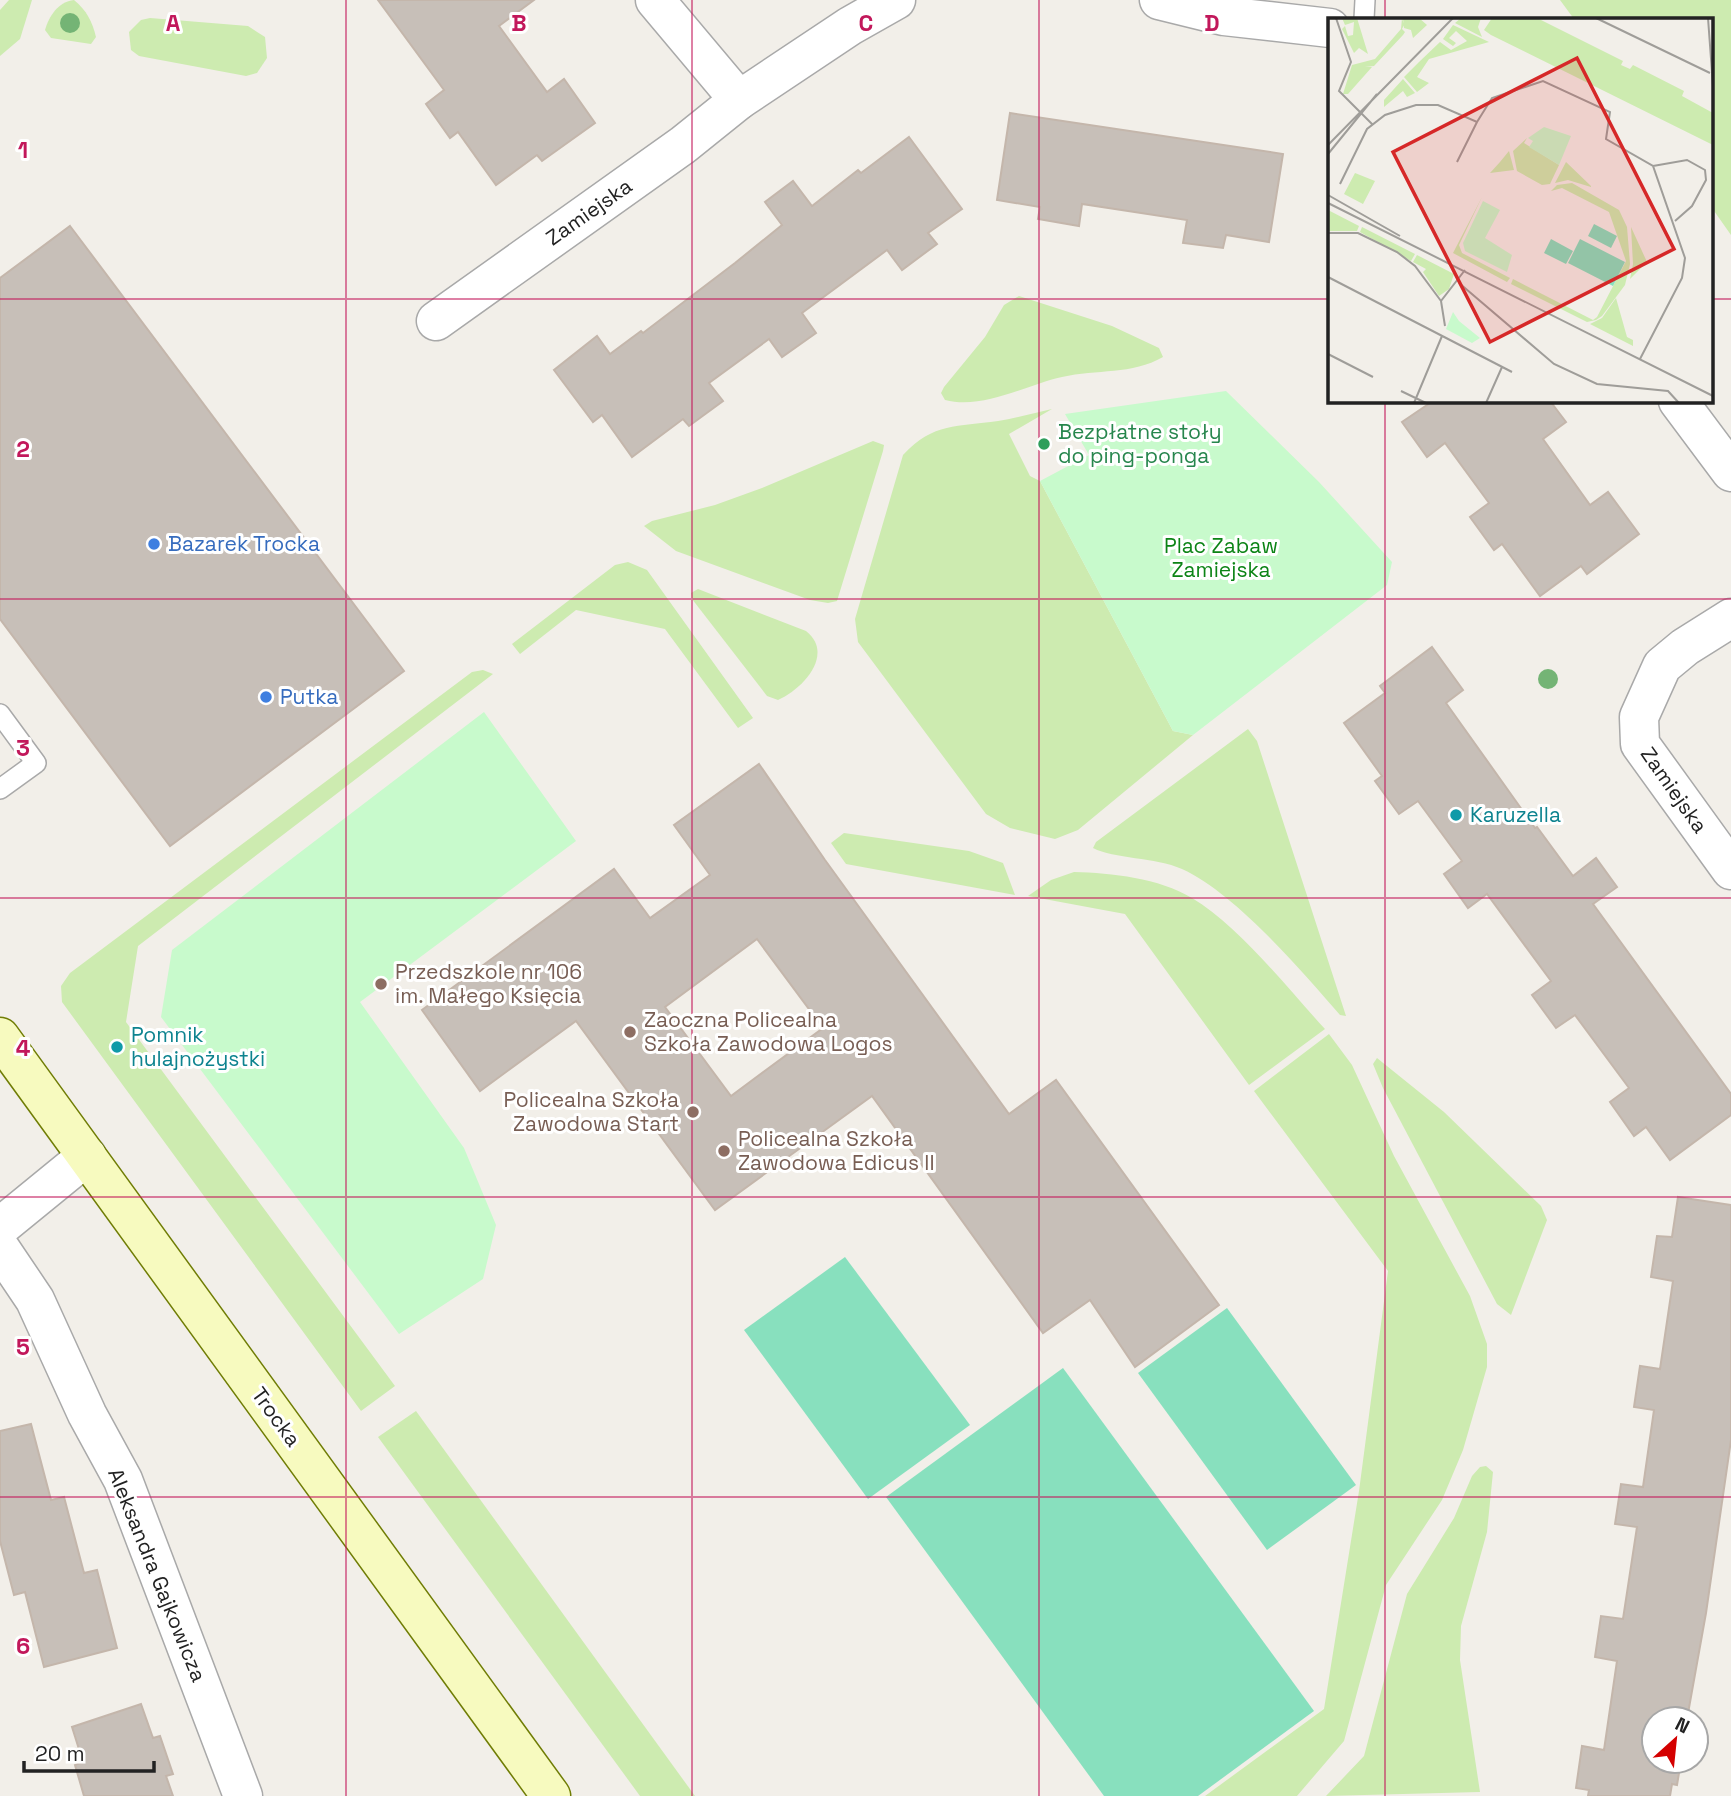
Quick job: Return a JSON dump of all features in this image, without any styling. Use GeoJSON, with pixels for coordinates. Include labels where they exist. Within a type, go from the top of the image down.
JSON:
{"type":"FeatureCollection","features":[{"type":"Feature","properties":{"kind":"street"},"geometry":{"type":"LineString","coordinates":[[654,0],[739,100]]}},
{"type":"Feature","properties":{"kind":"street","name":"Zamiejska"},"geometry":{"type":"LineString","coordinates":[[436,321],[683,145],[739,100],[850,26],[897,0]]}},
{"type":"Feature","properties":{"kind":"street"},"geometry":{"type":"LineString","coordinates":[[1159,0],[1224,16],[1328,27]]}},
{"type":"Feature","properties":{"kind":"street"},"geometry":{"type":"LineString","coordinates":[[1679,402],[1731,472]]}},
{"type":"Feature","properties":{"kind":"street","name":"Zamiejska"},"geometry":{"type":"LineString","coordinates":[[1731,618],[1685,647],[1662,666],[1639,717],[1640,744],[1731,870]]}},
{"type":"Feature","properties":{"kind":"street","name":"Trocka"},"geometry":{"type":"LineString","coordinates":[[0,1037],[551,1796]]}},
{"type":"Feature","properties":{"kind":"street"},"geometry":{"type":"LineString","coordinates":[[0,1227],[87,1156]]}},
{"type":"Feature","properties":{"kind":"street","name":"Aleksandra Gajkowicza"},"geometry":{"type":"LineString","coordinates":[[0,1248],[35,1300],[87,1414],[122,1480],[243,1796]]}},
{"type":"Feature","properties":{"kind":"lane"},"geometry":{"type":"LineString","coordinates":[[1363,18],[1365,0]]}},
{"type":"Feature","properties":{"kind":"lane"},"geometry":{"type":"LineString","coordinates":[[0,714],[36,763],[0,789]]}},
{"type":"Feature","properties":{"kind":"green space"},"geometry":{"type":"Polygon","coordinates":[[[9,0],[32,0],[20,39],[0,56],[0,10],[9,0]]]}},
{"type":"Feature","properties":{"kind":"green space"},"geometry":{"type":"Polygon","coordinates":[[[74,0],[86,12],[93,26],[96,37],[91,44],[51,38],[45,30],[55,10],[74,0]]]}},
{"type":"Feature","properties":{"kind":"green space"},"geometry":{"type":"Polygon","coordinates":[[[1560,0],[1731,0],[1731,235],[1714,211],[1714,18],[1573,18],[1560,0]]]}},
{"type":"Feature","properties":{"kind":"green space"},"geometry":{"type":"Polygon","coordinates":[[[150,18],[248,26],[265,37],[267,58],[257,73],[246,76],[139,56],[131,50],[129,32],[141,20],[150,18]]]}},
{"type":"Feature","properties":{"kind":"green space"},"geometry":{"type":"Polygon","coordinates":[[[1019,296],[1112,326],[1159,348],[1163,357],[1139,367],[1062,377],[974,402],[945,400],[941,393],[944,387],[985,337],[1004,305],[1019,296]]]}},
{"type":"Feature","properties":{"kind":"green space","name":"Plac Zabaw Zamiejska"},"geometry":{"type":"Polygon","coordinates":[[[1226,391],[1319,482],[1392,562],[1387,585],[1193,735],[1173,731],[1040,481],[1089,455],[1065,414],[1226,391]]]}},
{"type":"Feature","properties":{"kind":"green space"},"geometry":{"type":"Polygon","coordinates":[[[1052,409],[1009,434],[1030,476],[1040,481],[1173,731],[1193,735],[1078,830],[1055,839],[1010,828],[986,814],[858,642],[855,619],[903,455],[914,444],[936,431],[1052,409]]]}},
{"type":"Feature","properties":{"kind":"green space"},"geometry":{"type":"Polygon","coordinates":[[[873,441],[884,445],[883,451],[837,601],[828,603],[810,600],[676,551],[644,526],[652,521],[715,505],[762,488],[873,441]]]}},
{"type":"Feature","properties":{"kind":"green space"},"geometry":{"type":"Polygon","coordinates":[[[628,562],[647,570],[753,718],[738,728],[665,629],[576,610],[520,654],[512,644],[615,565],[628,562]]]}},
{"type":"Feature","properties":{"kind":"green space"},"geometry":{"type":"Polygon","coordinates":[[[698,589],[806,631],[814,640],[816,660],[812,670],[797,688],[778,700],[767,696],[692,599],[691,593],[698,589]]]}},
{"type":"Feature","properties":{"kind":"green space"},"geometry":{"type":"Polygon","coordinates":[[[483,670],[493,674],[138,946],[126,1022],[395,1386],[361,1411],[62,1002],[61,986],[70,973],[472,672],[483,670]]]}},
{"type":"Feature","properties":{"kind":"green space"},"geometry":{"type":"Polygon","coordinates":[[[484,712],[576,841],[360,1002],[464,1148],[496,1225],[483,1279],[399,1334],[161,1017],[172,950],[484,712]]]}},
{"type":"Feature","properties":{"kind":"green space"},"geometry":{"type":"Polygon","coordinates":[[[1248,729],[1257,741],[1346,1016],[1340,1015],[1267,934],[1202,880],[1171,865],[1093,848],[1096,842],[1248,729]]]}},
{"type":"Feature","properties":{"kind":"green space"},"geometry":{"type":"Polygon","coordinates":[[[844,833],[969,851],[1003,863],[1015,895],[846,864],[831,843],[844,833]]]}},
{"type":"Feature","properties":{"kind":"green space"},"geometry":{"type":"Polygon","coordinates":[[[1074,872],[1150,881],[1192,898],[1245,941],[1325,1029],[1249,1085],[1125,914],[1028,896],[1051,880],[1074,872]]]}},
{"type":"Feature","properties":{"kind":"green space"},"geometry":{"type":"Polygon","coordinates":[[[1329,1034],[1352,1065],[1394,1156],[1470,1296],[1487,1344],[1487,1367],[1463,1450],[1442,1500],[1386,1585],[1344,1741],[1297,1796],[1205,1796],[1324,1709],[1359,1491],[1388,1271],[1254,1091],[1329,1034]]]}},
{"type":"Feature","properties":{"kind":"green space"},"geometry":{"type":"Polygon","coordinates":[[[1377,1058],[1444,1112],[1541,1206],[1547,1220],[1511,1315],[1497,1304],[1383,1088],[1373,1064],[1377,1058]]]}},
{"type":"Feature","properties":{"kind":"green space"},"geometry":{"type":"Polygon","coordinates":[[[845,1257],[970,1425],[868,1499],[744,1330],[845,1257]]]}},
{"type":"Feature","properties":{"kind":"green space"},"geometry":{"type":"Polygon","coordinates":[[[1227,1308],[1356,1485],[1267,1550],[1138,1373],[1227,1308]]]}},
{"type":"Feature","properties":{"kind":"green space"},"geometry":{"type":"Polygon","coordinates":[[[1063,1368],[1314,1711],[1198,1796],[1104,1796],[886,1497],[1063,1368]]]}},
{"type":"Feature","properties":{"kind":"green space"},"geometry":{"type":"Polygon","coordinates":[[[416,1411],[695,1796],[640,1796],[378,1437],[416,1411]]]}},
{"type":"Feature","properties":{"kind":"green space"},"geometry":{"type":"Polygon","coordinates":[[[1486,1466],[1493,1472],[1487,1532],[1461,1626],[1460,1660],[1480,1792],[1326,1796],[1364,1756],[1407,1594],[1454,1518],[1472,1476],[1480,1467],[1486,1466]]]}},
{"type":"Feature","properties":{"kind":"building"},"geometry":{"type":"Polygon","coordinates":[[[378,0],[534,0],[499,26],[547,92],[564,79],[595,123],[542,161],[537,155],[496,185],[458,132],[450,138],[426,104],[444,90],[378,0]]]}},
{"type":"Feature","properties":{"kind":"building"},"geometry":{"type":"Polygon","coordinates":[[[1010,113],[1283,154],[1269,242],[1226,235],[1223,248],[1183,243],[1187,220],[1082,204],[1079,226],[1038,219],[1040,207],[997,200],[1010,113]]]}},
{"type":"Feature","properties":{"kind":"building"},"geometry":{"type":"Polygon","coordinates":[[[909,137],[962,209],[928,233],[937,244],[902,270],[887,250],[802,313],[816,333],[782,357],[769,339],[709,383],[723,401],[689,426],[683,419],[632,457],[602,415],[593,422],[554,370],[597,336],[610,354],[641,331],[643,333],[735,263],[782,225],[765,202],[793,181],[812,206],[858,170],[861,173],[909,137]]]}},
{"type":"Feature","properties":{"kind":"building","name":"Bazarek Trocka"},"geometry":{"type":"Polygon","coordinates":[[[70,226],[404,671],[170,846],[0,619],[0,278],[70,226]]]}},
{"type":"Feature","properties":{"kind":"building"},"geometry":{"type":"Polygon","coordinates":[[[1432,402],[1551,402],[1566,422],[1543,439],[1590,505],[1608,492],[1639,534],[1587,574],[1581,566],[1540,596],[1502,544],[1494,550],[1470,517],[1489,503],[1445,443],[1427,457],[1402,422],[1432,402]]]}},
{"type":"Feature","properties":{"kind":"building"},"geometry":{"type":"Polygon","coordinates":[[[1432,647],[1463,690],[1446,703],[1535,828],[1537,827],[1573,876],[1596,858],[1617,887],[1593,904],[1731,1094],[1731,1115],[1670,1160],[1646,1127],[1634,1136],[1610,1102],[1629,1088],[1575,1015],[1556,1028],[1532,995],[1551,981],[1487,894],[1468,908],[1444,874],[1462,861],[1418,801],[1399,814],[1375,781],[1382,776],[1344,723],[1385,693],[1380,686],[1432,647]]]}},
{"type":"Feature","properties":{"kind":"building"},"geometry":{"type":"Polygon","coordinates":[[[759,764],[1009,1114],[1056,1080],[1219,1305],[1135,1367],[1090,1300],[1043,1333],[872,1096],[715,1210],[576,1021],[480,1091],[422,1010],[614,869],[650,918],[710,875],[674,825],[759,764]],[[757,939],[665,1007],[731,1096],[823,1028],[757,939]]]}},
{"type":"Feature","properties":{"kind":"building"},"geometry":{"type":"Polygon","coordinates":[[[1678,1197],[1731,1205],[1731,1440],[1706,1613],[1690,1705],[1640,1705],[1640,1775],[1679,1775],[1677,1785],[1672,1784],[1670,1796],[1588,1796],[1589,1790],[1576,1788],[1582,1746],[1604,1750],[1617,1661],[1595,1657],[1601,1616],[1623,1619],[1637,1527],[1615,1524],[1621,1484],[1643,1487],[1654,1410],[1634,1407],[1640,1366],[1660,1369],[1673,1281],[1651,1277],[1657,1236],[1672,1237],[1678,1197]]]}},
{"type":"Feature","properties":{"kind":"building"},"geometry":{"type":"Polygon","coordinates":[[[31,1424],[51,1500],[64,1497],[84,1573],[97,1570],[117,1648],[44,1667],[25,1592],[14,1595],[0,1541],[0,1431],[31,1424]]]}},
{"type":"Feature","properties":{"kind":"building"},"geometry":{"type":"Polygon","coordinates":[[[141,1704],[153,1738],[160,1736],[173,1774],[166,1776],[173,1796],[84,1796],[75,1765],[83,1762],[72,1727],[141,1704]]]}},
{"type":"Feature","properties":{"kind":"place","name":"Bezpłatne stoły do ping-ponga"},"geometry":{"type":"Point","coordinates":[1044,444]}},
{"type":"Feature","properties":{"kind":"place","name":"Bazarek Trocka"},"geometry":{"type":"Point","coordinates":[154,544]}},
{"type":"Feature","properties":{"kind":"place","name":"Putka"},"geometry":{"type":"Point","coordinates":[266,697]}},
{"type":"Feature","properties":{"kind":"place","name":"Karuzella"},"geometry":{"type":"Point","coordinates":[1456,815]}},
{"type":"Feature","properties":{"kind":"place","name":"Przedszkole nr 106 im. Małego Księcia"},"geometry":{"type":"Point","coordinates":[381,984]}},
{"type":"Feature","properties":{"kind":"place","name":"Zaoczna Policealna Szkoła Zawodowa Logos"},"geometry":{"type":"Point","coordinates":[630,1032]}},
{"type":"Feature","properties":{"kind":"place","name":"Pomnik hulajnożystki"},"geometry":{"type":"Point","coordinates":[117,1047]}},
{"type":"Feature","properties":{"kind":"place","name":"Policealna Szkoła Zawodowa Start"},"geometry":{"type":"Point","coordinates":[693,1112]}},
{"type":"Feature","properties":{"kind":"place","name":"Policealna Szkoła Zawodowa Edicus II"},"geometry":{"type":"Point","coordinates":[724,1151]}}]}
